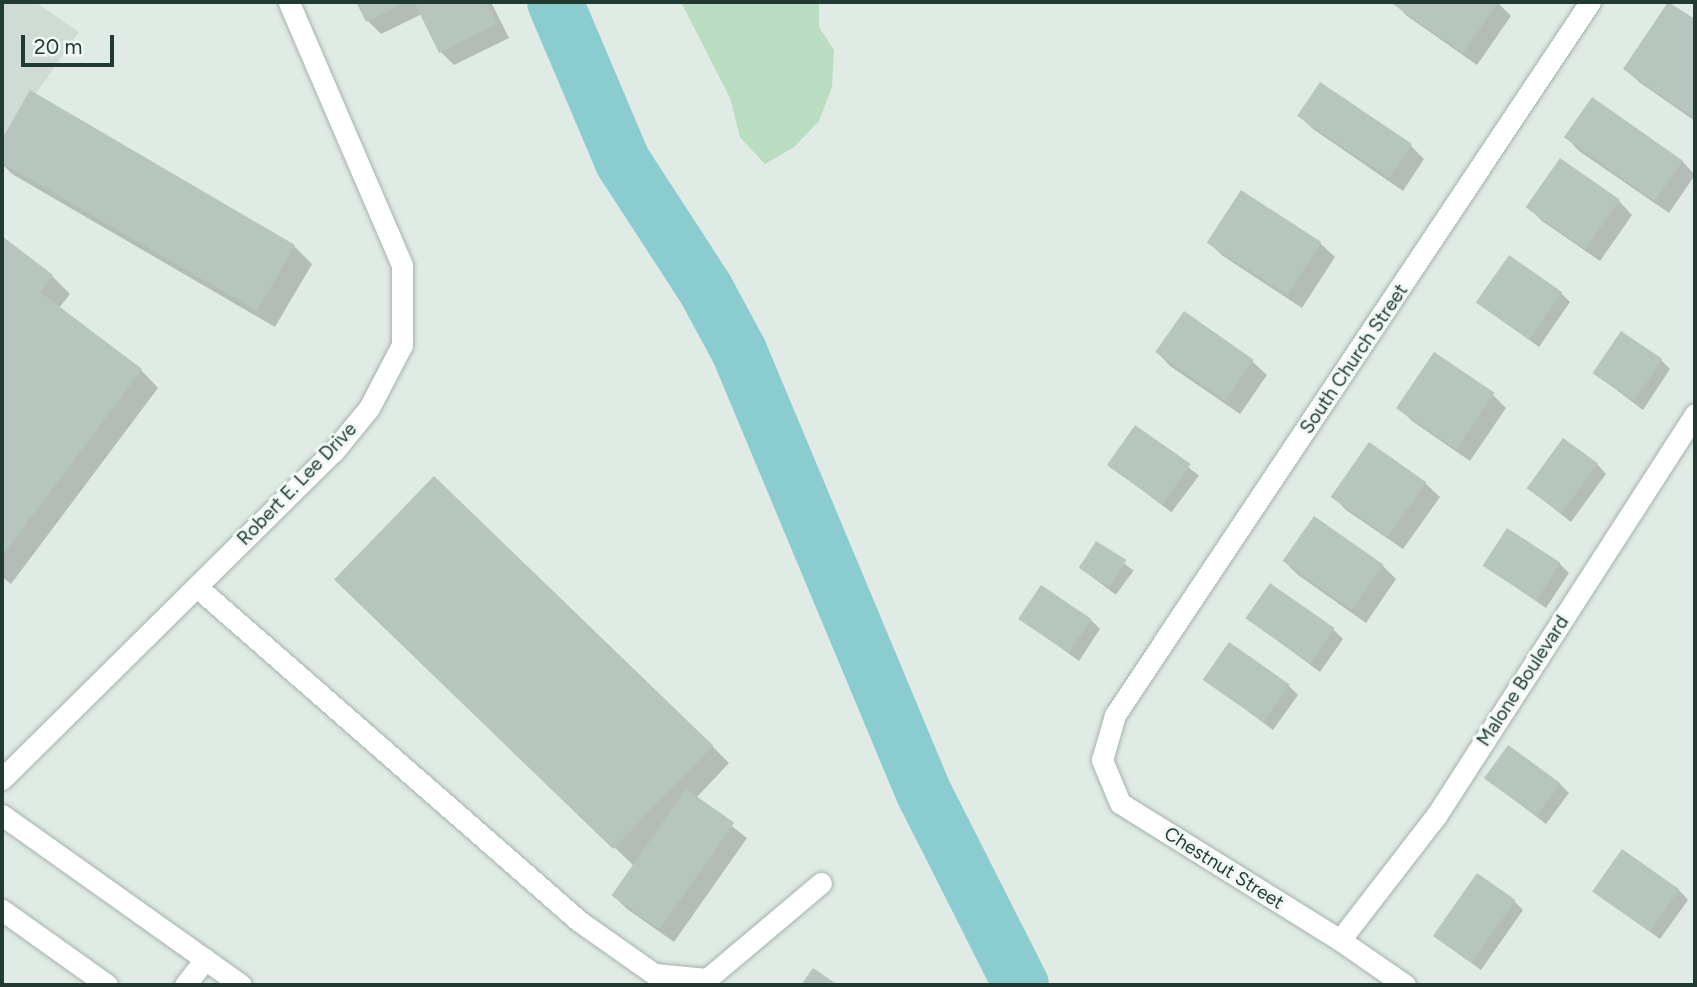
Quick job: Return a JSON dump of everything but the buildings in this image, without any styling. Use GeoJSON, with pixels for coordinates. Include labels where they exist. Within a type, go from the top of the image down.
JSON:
{"type":"FeatureCollection","features":[{"type":"Feature","properties":{"kind":"street","name":"Robert E. Lee Drive"},"geometry":{"type":"LineString","coordinates":[[2,779],[333,452],[369,408],[402,345],[402,265],[289,2]]}},
{"type":"Feature","properties":{"kind":"street","name":"South Church Street"},"geometry":{"type":"LineString","coordinates":[[1115,715],[1590,2]]}},
{"type":"Feature","properties":{"kind":"street","name":"Malone Boulevard"},"geometry":{"type":"LineString","coordinates":[[1340,940],[1436,816],[1695,414]]}},
{"type":"Feature","properties":{"kind":"street"},"geometry":{"type":"LineString","coordinates":[[197,587],[579,921],[654,974],[706,979],[821,883]]}},
{"type":"Feature","properties":{"kind":"street","name":"Chestnut Street"},"geometry":{"type":"LineString","coordinates":[[1115,715],[1102,760],[1120,803],[1340,940],[1405,985]]}},
{"type":"Feature","properties":{"kind":"street"},"geometry":{"type":"LineString","coordinates":[[2,815],[241,985]]}},
{"type":"Feature","properties":{"kind":"street"},"geometry":{"type":"LineString","coordinates":[[2,910],[107,985]]}},
{"type":"Feature","properties":{"kind":"street"},"geometry":{"type":"LineString","coordinates":[[185,985],[205,960]]}},
{"type":"Feature","properties":{"kind":"shaded area"},"geometry":{"type":"Polygon","coordinates":[[[2,2],[35,2],[79,32],[2,142],[2,2]]]}},
{"type":"Feature","properties":{"kind":"green space"},"geometry":{"type":"Polygon","coordinates":[[[681,2],[819,2],[819,27],[834,50],[832,87],[819,121],[794,147],[765,164],[740,137],[730,98],[681,2]]]}},
{"type":"Feature","properties":{"kind":"waterway"},"geometry":{"type":"LineString","coordinates":[[555,2],[623,162],[706,290],[739,351],[925,795],[1021,985]]}}]}
